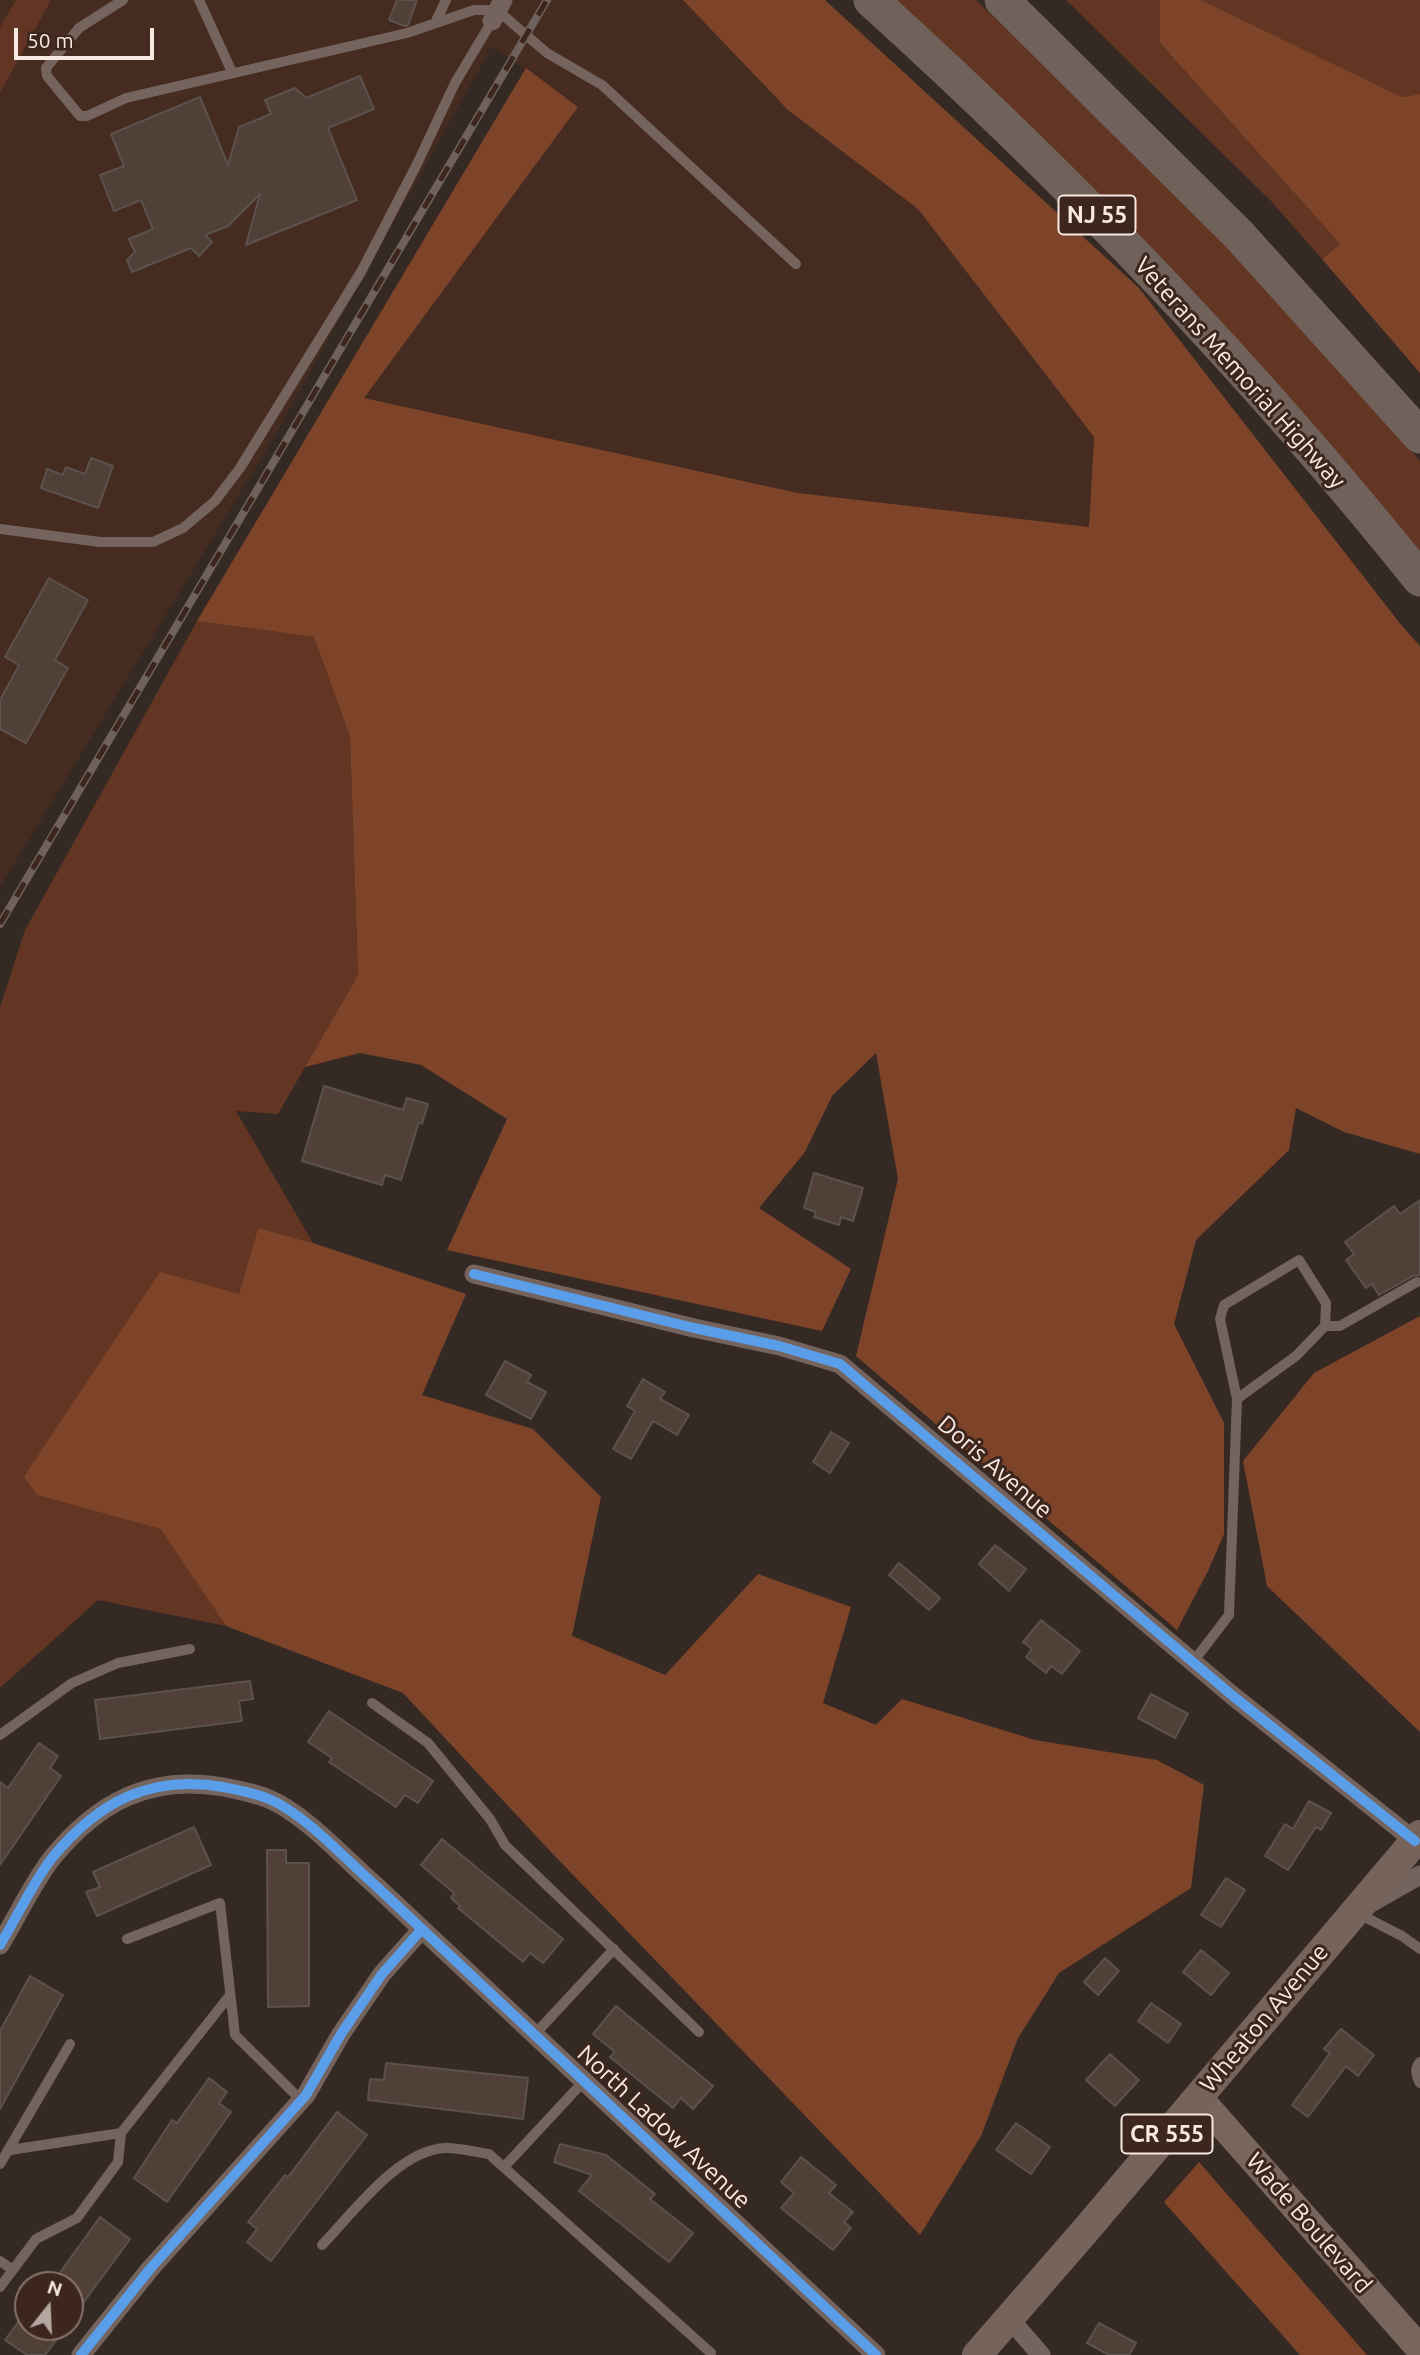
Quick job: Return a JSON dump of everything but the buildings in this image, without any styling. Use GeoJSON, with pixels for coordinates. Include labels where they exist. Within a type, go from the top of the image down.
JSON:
{"type":"FeatureCollection","features":[{"type":"Feature","properties":{"kind":"highway","name":"Veterans Memorial Highway"},"geometry":{"type":"LineString","coordinates":[[871,0],[938,61],[1096,215],[1285,419],[1420,579]]}},
{"type":"Feature","properties":{"kind":"highway"},"geometry":{"type":"LineString","coordinates":[[1002,0],[1239,235],[1420,436]]}},
{"type":"Feature","properties":{"kind":"highway"},"geometry":{"type":"LineString","coordinates":[[1378,528],[1420,598]]}},
{"type":"Feature","properties":{"kind":"main road","name":"Wheaton Avenue"},"geometry":{"type":"LineString","coordinates":[[977,2355],[1417,1838]]}},
{"type":"Feature","properties":{"kind":"main road","name":"Wade Boulevard"},"geometry":{"type":"LineString","coordinates":[[1198,2097],[1420,2349]]}},
{"type":"Feature","properties":{"kind":"street","name":"Doris Avenue"},"geometry":{"type":"LineString","coordinates":[[474,1274],[779,1346],[840,1364],[1193,1662],[1417,1838]]}},
{"type":"Feature","properties":{"kind":"street","name":"North Ladow Avenue"},"geometry":{"type":"LineString","coordinates":[[0,1945],[51,1860],[84,1824],[121,1799],[151,1787],[197,1783],[235,1789],[270,1799],[300,1819],[422,1930],[876,2355]]}},
{"type":"Feature","properties":{"kind":"street"},"geometry":{"type":"LineString","coordinates":[[1355,1912],[1420,1875]]}},
{"type":"Feature","properties":{"kind":"street"},"geometry":{"type":"LineString","coordinates":[[83,2355],[150,2269],[301,2100],[382,1974],[422,1930]]}},
{"type":"Feature","properties":{"kind":"street"},"geometry":{"type":"LineString","coordinates":[[1009,2318],[1041,2355]]}},
{"type":"Feature","properties":{"kind":"lane"},"geometry":{"type":"LineString","coordinates":[[123,0],[79,28],[46,68],[47,76],[80,116],[87,116],[126,98],[407,33],[474,10],[497,10],[547,53],[602,85],[796,264]]}},
{"type":"Feature","properties":{"kind":"lane"},"geometry":{"type":"LineString","coordinates":[[199,0],[232,72]]}},
{"type":"Feature","properties":{"kind":"lane"},"geometry":{"type":"LineString","coordinates":[[435,23],[446,0]]}},
{"type":"Feature","properties":{"kind":"lane"},"geometry":{"type":"LineString","coordinates":[[0,529],[100,542],[153,542],[183,528],[215,501],[240,468],[361,272],[455,83],[497,10]]}},
{"type":"Feature","properties":{"kind":"lane"},"geometry":{"type":"LineString","coordinates":[[1193,1662],[1229,1615],[1237,1399],[1220,1319],[1224,1305],[1299,1260],[1326,1303],[1325,1326],[1296,1356],[1237,1399]]}},
{"type":"Feature","properties":{"kind":"lane"},"geometry":{"type":"LineString","coordinates":[[1325,1326],[1340,1326],[1417,1282]]}},
{"type":"Feature","properties":{"kind":"lane"},"geometry":{"type":"LineString","coordinates":[[0,1735],[72,1683],[118,1662],[190,1649]]}},
{"type":"Feature","properties":{"kind":"lane"},"geometry":{"type":"LineString","coordinates":[[372,1703],[428,1743],[490,1819],[505,1845],[699,2032]]}},
{"type":"Feature","properties":{"kind":"lane"},"geometry":{"type":"LineString","coordinates":[[127,1939],[220,1903],[235,2035],[301,2100]]}},
{"type":"Feature","properties":{"kind":"lane"},"geometry":{"type":"LineString","coordinates":[[1355,1912],[1402,1936],[1420,1949]]}},
{"type":"Feature","properties":{"kind":"lane"},"geometry":{"type":"LineString","coordinates":[[535,2035],[614,1949]]}},
{"type":"Feature","properties":{"kind":"lane"},"geometry":{"type":"LineString","coordinates":[[0,2287],[36,2239],[77,2218],[118,2162],[121,2133],[230,1995]]}},
{"type":"Feature","properties":{"kind":"lane"},"geometry":{"type":"LineString","coordinates":[[0,2164],[70,2044]]}},
{"type":"Feature","properties":{"kind":"lane"},"geometry":{"type":"LineString","coordinates":[[1420,2062],[1416,2073],[1420,2083]]}},
{"type":"Feature","properties":{"kind":"lane"},"geometry":{"type":"LineString","coordinates":[[504,2167],[584,2081]]}},
{"type":"Feature","properties":{"kind":"lane"},"geometry":{"type":"LineString","coordinates":[[10,2150],[121,2133]]}},
{"type":"Feature","properties":{"kind":"lane"},"geometry":{"type":"LineString","coordinates":[[322,2245],[397,2167],[420,2154],[446,2148],[489,2154],[711,2353]]}},
{"type":"Feature","properties":{"kind":"lane"},"geometry":{"type":"LineString","coordinates":[[0,2261],[13,2270]]}},
{"type":"Feature","properties":{"kind":"shaded area"},"geometry":{"type":"Polygon","coordinates":[[[0,0],[16,0],[0,27],[0,0]]]}},
{"type":"Feature","properties":{"kind":"shaded area"},"geometry":{"type":"Polygon","coordinates":[[[16,0],[51,0],[0,93],[0,27],[16,0]]]}},
{"type":"Feature","properties":{"kind":"shaded area"},"geometry":{"type":"Polygon","coordinates":[[[51,0],[683,0],[788,110],[918,209],[1094,437],[1089,528],[798,493],[364,398],[578,107],[492,46],[267,449],[0,887],[0,93],[51,0]]]}},
{"type":"Feature","properties":{"kind":"shaded area"},"geometry":{"type":"Polygon","coordinates":[[[683,0],[825,0],[1139,288],[1420,646],[1420,1154],[1344,1132],[1296,1108],[1289,1150],[1196,1240],[1174,1324],[1224,1423],[1224,1534],[1177,1630],[856,1356],[898,1179],[876,1053],[832,1096],[805,1152],[759,1208],[851,1269],[822,1331],[447,1250],[507,1119],[421,1065],[360,1053],[305,1067],[358,975],[350,737],[314,637],[197,621],[526,68],[578,107],[364,398],[798,493],[1089,527],[1094,437],[918,209],[788,110],[683,0]]]}},
{"type":"Feature","properties":{"kind":"shaded area"},"geometry":{"type":"Polygon","coordinates":[[[885,0],[976,0],[1263,275],[1420,461],[1420,555],[885,0]]]}},
{"type":"Feature","properties":{"kind":"shaded area"},"geometry":{"type":"Polygon","coordinates":[[[1066,0],[1160,0],[1160,43],[1340,244],[1322,259],[1271,201],[1066,0]]]}},
{"type":"Feature","properties":{"kind":"shaded area"},"geometry":{"type":"Polygon","coordinates":[[[1160,0],[1201,0],[1402,97],[1420,94],[1420,373],[1322,259],[1340,244],[1160,43],[1160,0]]]}},
{"type":"Feature","properties":{"kind":"shaded area"},"geometry":{"type":"Polygon","coordinates":[[[1201,0],[1420,0],[1420,94],[1402,97],[1201,0]]]}},
{"type":"Feature","properties":{"kind":"shaded area"},"geometry":{"type":"Polygon","coordinates":[[[197,621],[314,637],[350,737],[358,975],[278,1114],[236,1111],[313,1243],[258,1228],[239,1294],[37,1495],[161,1528],[226,1626],[98,1600],[0,1688],[0,1007],[25,930],[197,621]]]}},
{"type":"Feature","properties":{"kind":"shaded area"},"geometry":{"type":"Polygon","coordinates":[[[258,1228],[313,1243],[466,1294],[422,1395],[533,1429],[601,1497],[572,1636],[665,1675],[758,1574],[851,1607],[823,1703],[876,1725],[902,1699],[1035,1740],[1157,1760],[1204,1785],[1191,1888],[1059,1973],[1018,2038],[981,2136],[920,2235],[551,1852],[403,1693],[226,1626],[161,1529],[37,1495],[24,1477],[160,1272],[239,1294],[258,1228]]]}},
{"type":"Feature","properties":{"kind":"shaded area"},"geometry":{"type":"Polygon","coordinates":[[[1420,1316],[1420,1732],[1267,1586],[1243,1461],[1314,1373],[1420,1316]]]}},
{"type":"Feature","properties":{"kind":"shaded area"},"geometry":{"type":"Polygon","coordinates":[[[1199,2162],[1367,2355],[1300,2355],[1164,2202],[1199,2162]]]}},
{"type":"Feature","properties":{"kind":"railway"},"geometry":{"type":"LineString","coordinates":[[0,924],[547,0]]}},
{"type":"Feature","properties":{"kind":"cycle path"},"geometry":{"type":"LineString","coordinates":[[474,1274],[779,1346],[840,1364],[1233,1696],[1415,1841]]}},
{"type":"Feature","properties":{"kind":"cycle path"},"geometry":{"type":"LineString","coordinates":[[0,1945],[52,1858],[88,1821],[107,1807],[149,1789],[172,1785],[223,1787],[269,1799],[297,1815],[325,1838],[876,2355]]}},
{"type":"Feature","properties":{"kind":"cycle path"},"geometry":{"type":"LineString","coordinates":[[81,2355],[150,2269],[306,2095],[341,2034],[382,1974],[422,1929]]}}]}
